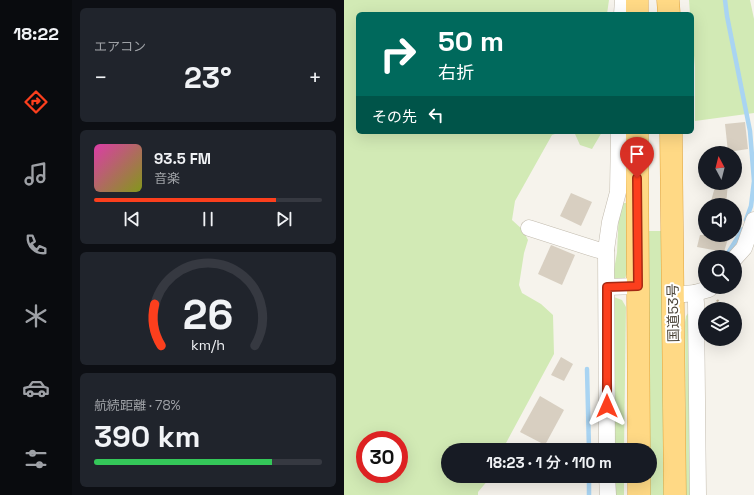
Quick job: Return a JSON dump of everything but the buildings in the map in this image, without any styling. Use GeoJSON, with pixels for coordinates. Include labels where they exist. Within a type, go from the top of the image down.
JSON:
{"type":"FeatureCollection","features":[{"type":"Feature","properties":{"kind":"highway"},"geometry":{"type":"LineString","coordinates":[[637,0],[637,12]]}},
{"type":"Feature","properties":{"kind":"highway"},"geometry":{"type":"LineString","coordinates":[[668,0],[669,12]]}},
{"type":"Feature","properties":{"kind":"highway"},"geometry":{"type":"LineString","coordinates":[[637,134],[639,443]]}},
{"type":"Feature","properties":{"kind":"highway","name":"国道53号"},"geometry":{"type":"LineString","coordinates":[[671,134],[675,495]]}},
{"type":"Feature","properties":{"kind":"highway"},"geometry":{"type":"LineString","coordinates":[[639,483],[639,495]]}},
{"type":"Feature","properties":{"kind":"street"},"geometry":{"type":"LineString","coordinates":[[622,12],[623,0]]}},
{"type":"Feature","properties":{"kind":"street"},"geometry":{"type":"LineString","coordinates":[[607,443],[606,250],[610,222],[618,192],[619,134]]}},
{"type":"Feature","properties":{"kind":"street"},"geometry":{"type":"LineString","coordinates":[[742,250],[754,220]]}},
{"type":"Feature","properties":{"kind":"street"},"geometry":{"type":"LineString","coordinates":[[529,228],[598,250],[606,250]]}},
{"type":"Feature","properties":{"kind":"street"},"geometry":{"type":"LineString","coordinates":[[607,287],[638,286]]}},
{"type":"Feature","properties":{"kind":"street"},"geometry":{"type":"LineString","coordinates":[[673,295],[698,292]]}},
{"type":"Feature","properties":{"kind":"street"},"geometry":{"type":"LineString","coordinates":[[695,293],[698,495]]}},
{"type":"Feature","properties":{"kind":"street"},"geometry":{"type":"LineString","coordinates":[[608,483],[608,495]]}},
{"type":"Feature","properties":{"kind":"green space"},"geometry":{"type":"Polygon","coordinates":[[[344,0],[609,0],[607,12],[356,12],[356,134],[555,134],[552,135],[515,201],[512,220],[523,230],[528,240],[524,253],[519,285],[522,293],[541,304],[553,315],[554,354],[506,443],[441,443],[441,483],[486,483],[478,492],[478,495],[344,495],[344,0]]]}},
{"type":"Feature","properties":{"kind":"green space"},"geometry":{"type":"Polygon","coordinates":[[[689,0],[750,0],[754,19],[754,113],[695,121],[694,12],[690,12],[689,0]]]}},
{"type":"Feature","properties":{"kind":"green space"},"geometry":{"type":"Polygon","coordinates":[[[575,134],[601,134],[592,149],[580,145],[575,134]]]}},
{"type":"Feature","properties":{"kind":"green space"},"geometry":{"type":"Polygon","coordinates":[[[623,203],[629,203],[627,274],[624,280],[613,279],[617,253],[619,209],[623,203]]]}},
{"type":"Feature","properties":{"kind":"green space"},"geometry":{"type":"Polygon","coordinates":[[[646,231],[662,231],[665,495],[648,495],[649,483],[657,483],[657,443],[647,443],[646,231]]]}},
{"type":"Feature","properties":{"kind":"green space"},"geometry":{"type":"Polygon","coordinates":[[[611,296],[622,300],[626,307],[624,443],[613,443],[611,296]]]}},
{"type":"Feature","properties":{"kind":"green space"},"geometry":{"type":"Polygon","coordinates":[[[689,312],[694,495],[686,495],[685,322],[686,316],[689,312]]]}},
{"type":"Feature","properties":{"kind":"green space"},"geometry":{"type":"Polygon","coordinates":[[[613,483],[624,483],[624,495],[614,495],[613,483]]]}},
{"type":"Feature","properties":{"kind":"waterway"},"geometry":{"type":"LineString","coordinates":[[725,0],[750,131],[754,181],[751,206],[746,220]]}},
{"type":"Feature","properties":{"kind":"waterway"},"geometry":{"type":"LineString","coordinates":[[730,250],[743,229]]}},
{"type":"Feature","properties":{"kind":"waterway"},"geometry":{"type":"LineString","coordinates":[[587,369],[589,443]]}},
{"type":"Feature","properties":{"kind":"waterway"},"geometry":{"type":"LineString","coordinates":[[589,483],[589,495]]}},
{"type":"Feature","properties":{"kind":"route"},"geometry":{"type":"LineString","coordinates":[[607,406],[607,287],[638,286],[637,178]]}}]}
